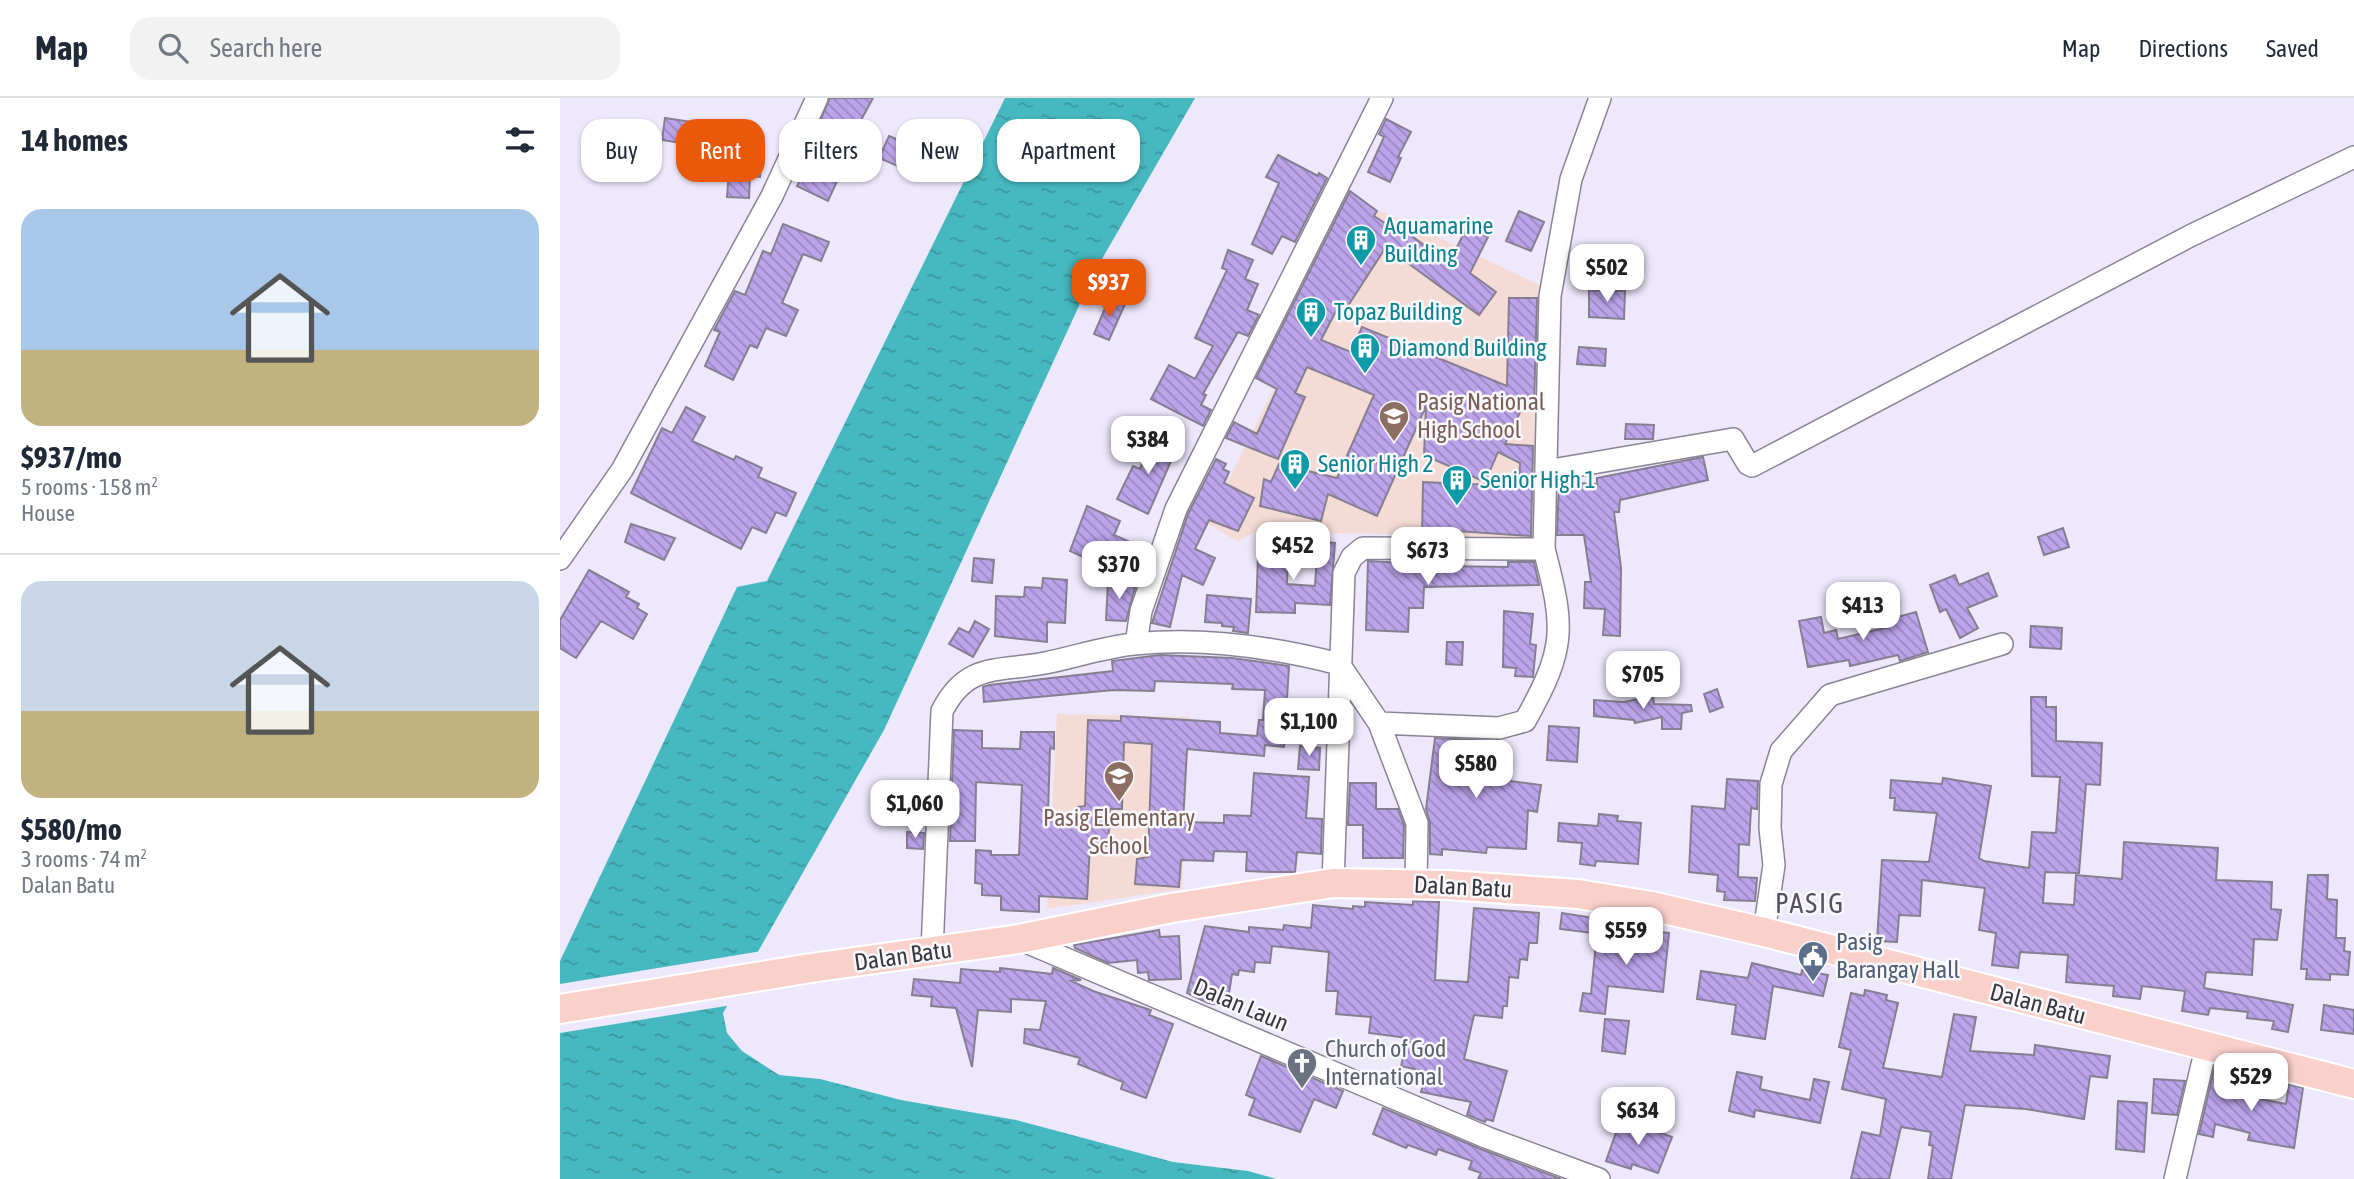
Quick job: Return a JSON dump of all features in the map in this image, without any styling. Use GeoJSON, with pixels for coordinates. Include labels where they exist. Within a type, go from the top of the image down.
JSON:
{"type":"FeatureCollection","features":[{"type":"Feature","properties":{"kind":"main road","name":"Dalan Batu"},"geometry":{"type":"LineString","coordinates":[[560,1009],[811,968],[1018,939],[1172,908],[1333,883],[1416,885],[1578,894],[1651,906],[1764,932],[2354,1084]]}},
{"type":"Feature","properties":{"kind":"street"},"geometry":{"type":"LineString","coordinates":[[560,559],[622,470],[772,196],[817,98]]}},
{"type":"Feature","properties":{"kind":"street"},"geometry":{"type":"LineString","coordinates":[[1136,644],[1141,611],[1176,509],[1382,98]]}},
{"type":"Feature","properties":{"kind":"street"},"geometry":{"type":"LineString","coordinates":[[1380,723],[1499,727],[1525,721],[1553,666],[1560,643],[1555,588],[1544,549],[1550,296],[1571,179],[1600,98]]}},
{"type":"Feature","properties":{"kind":"street"},"geometry":{"type":"LineString","coordinates":[[1546,471],[1733,439],[1748,464],[1752,466],[2190,236],[2354,157]]}},
{"type":"Feature","properties":{"kind":"street"},"geometry":{"type":"LineString","coordinates":[[1333,883],[1344,573],[1352,557],[1363,548],[1544,549]]}},
{"type":"Feature","properties":{"kind":"street"},"geometry":{"type":"LineString","coordinates":[[932,952],[942,711],[953,689],[977,673],[1136,644],[1223,643],[1291,652],[1339,664],[1380,723],[1417,823],[1416,885]]}},
{"type":"Feature","properties":{"kind":"street"},"geometry":{"type":"LineString","coordinates":[[1764,932],[1774,865],[1770,828],[1771,784],[1781,751],[1830,695],[2002,643]]}},
{"type":"Feature","properties":{"kind":"street","name":"Dalan Laun"},"geometry":{"type":"LineString","coordinates":[[1018,939],[1488,1138],[1600,1179]]}},
{"type":"Feature","properties":{"kind":"street"},"geometry":{"type":"LineString","coordinates":[[2175,1179],[2206,1048]]}},
{"type":"Feature","properties":{"kind":"shaded area","name":"Pasig National High School"},"geometry":{"type":"Polygon","coordinates":[[[1380,210],[1546,288],[1537,538],[1256,531],[1238,542],[1207,523],[1306,324],[1380,210]]]}},
{"type":"Feature","properties":{"kind":"shaded area","name":"Pasig Elementary School"},"geometry":{"type":"Polygon","coordinates":[[[1057,714],[1190,717],[1182,889],[1047,909],[1057,714]]]}},
{"type":"Feature","properties":{"kind":"water"},"geometry":{"type":"Polygon","coordinates":[[[1005,98],[1195,98],[1095,271],[884,730],[723,1013],[727,1033],[742,1051],[779,1075],[820,1079],[901,1100],[1016,1120],[1173,1162],[1248,1171],[1276,1179],[560,1179],[560,961],[737,587],[767,581],[964,182],[983,182],[983,143],[1005,98]]]}},
{"type":"Feature","properties":{"kind":"pier"},"geometry":{"type":"Polygon","coordinates":[[[762,951],[732,1005],[560,1033],[560,984],[762,951]]]}},
{"type":"Feature","properties":{"kind":"building"},"geometry":{"type":"Polygon","coordinates":[[[830,98],[873,98],[862,119],[821,119],[830,98]]]}},
{"type":"Feature","properties":{"kind":"building"},"geometry":{"type":"Polygon","coordinates":[[[665,118],[676,120],[676,142],[662,140],[665,118]]]}},
{"type":"Feature","properties":{"kind":"building"},"geometry":{"type":"Polygon","coordinates":[[[1386,119],[1411,132],[1398,157],[1401,158],[1390,182],[1368,172],[1384,137],[1379,134],[1386,119]]]}},
{"type":"Feature","properties":{"kind":"building"},"geometry":{"type":"Polygon","coordinates":[[[889,136],[896,139],[896,165],[882,159],[882,151],[889,136]]]}},
{"type":"Feature","properties":{"kind":"building"},"geometry":{"type":"Polygon","coordinates":[[[1278,155],[1327,178],[1295,242],[1282,236],[1272,254],[1252,244],[1279,183],[1266,177],[1278,155]]]}},
{"type":"Feature","properties":{"kind":"building"},"geometry":{"type":"Polygon","coordinates":[[[728,182],[750,182],[749,198],[727,197],[728,182]]]}},
{"type":"Feature","properties":{"kind":"building"},"geometry":{"type":"Polygon","coordinates":[[[799,182],[837,182],[828,201],[797,186],[799,182]]]}},
{"type":"Feature","properties":{"kind":"building"},"geometry":{"type":"Polygon","coordinates":[[[1350,191],[1377,211],[1374,216],[1400,233],[1402,229],[1449,263],[1467,227],[1488,237],[1470,273],[1496,292],[1479,315],[1386,247],[1342,315],[1336,311],[1321,340],[1351,352],[1362,327],[1507,386],[1509,298],[1537,298],[1534,408],[1522,408],[1505,444],[1533,446],[1531,536],[1442,530],[1442,535],[1422,535],[1423,482],[1519,486],[1520,463],[1498,452],[1485,482],[1424,455],[1426,406],[1377,516],[1328,494],[1321,521],[1260,506],[1264,479],[1271,482],[1279,464],[1337,478],[1374,395],[1307,367],[1295,393],[1305,397],[1278,459],[1226,438],[1234,422],[1257,434],[1277,389],[1256,378],[1350,191]]]}},
{"type":"Feature","properties":{"kind":"building"},"geometry":{"type":"Polygon","coordinates":[[[1519,211],[1544,222],[1531,251],[1506,241],[1519,211]]]}},
{"type":"Feature","properties":{"kind":"building"},"geometry":{"type":"Polygon","coordinates":[[[783,224],[829,242],[821,261],[803,254],[782,303],[798,310],[786,336],[766,328],[757,348],[750,345],[733,380],[705,366],[720,332],[714,330],[735,291],[745,295],[763,251],[771,254],[783,224]]]}},
{"type":"Feature","properties":{"kind":"building"},"geometry":{"type":"Polygon","coordinates":[[[1228,250],[1253,260],[1245,279],[1258,284],[1247,310],[1259,315],[1248,336],[1238,332],[1203,394],[1206,395],[1201,405],[1211,410],[1203,426],[1151,399],[1169,365],[1195,379],[1213,346],[1195,338],[1227,270],[1222,268],[1228,250]]]}},
{"type":"Feature","properties":{"kind":"building"},"geometry":{"type":"Polygon","coordinates":[[[1589,290],[1625,291],[1624,319],[1589,317],[1589,290]]]}},
{"type":"Feature","properties":{"kind":"building"},"geometry":{"type":"Polygon","coordinates":[[[1109,299],[1125,304],[1109,340],[1094,334],[1109,299]]]}},
{"type":"Feature","properties":{"kind":"building"},"geometry":{"type":"Polygon","coordinates":[[[1579,347],[1606,349],[1605,366],[1577,364],[1579,347]]]}},
{"type":"Feature","properties":{"kind":"building"},"geometry":{"type":"Polygon","coordinates":[[[686,407],[705,417],[692,441],[734,460],[736,456],[762,468],[758,477],[796,493],[786,516],[776,512],[766,533],[752,527],[741,549],[631,493],[662,428],[672,433],[686,407]]]}},
{"type":"Feature","properties":{"kind":"building"},"geometry":{"type":"Polygon","coordinates":[[[1626,424],[1654,425],[1653,439],[1625,439],[1626,424]]]}},
{"type":"Feature","properties":{"kind":"building"},"geometry":{"type":"Polygon","coordinates":[[[1154,435],[1178,445],[1148,514],[1117,499],[1133,466],[1140,469],[1154,435]]]}},
{"type":"Feature","properties":{"kind":"building"},"geometry":{"type":"Polygon","coordinates":[[[1703,457],[1708,480],[1620,500],[1619,512],[1614,512],[1621,568],[1620,636],[1603,635],[1605,609],[1584,608],[1585,582],[1591,582],[1584,535],[1557,535],[1559,482],[1597,484],[1597,478],[1703,457]]]}},
{"type":"Feature","properties":{"kind":"building"},"geometry":{"type":"Polygon","coordinates":[[[1216,459],[1226,464],[1223,469],[1229,472],[1224,483],[1254,498],[1238,531],[1209,520],[1195,549],[1215,558],[1203,585],[1182,575],[1170,627],[1152,623],[1188,514],[1216,459]]]}},
{"type":"Feature","properties":{"kind":"building"},"geometry":{"type":"Polygon","coordinates":[[[1087,506],[1120,521],[1114,535],[1148,550],[1137,582],[1070,551],[1087,506]]]}},
{"type":"Feature","properties":{"kind":"building"},"geometry":{"type":"Polygon","coordinates":[[[631,524],[675,538],[664,560],[625,542],[631,524]]]}},
{"type":"Feature","properties":{"kind":"building"},"geometry":{"type":"Polygon","coordinates":[[[2063,528],[2069,547],[2044,555],[2038,537],[2063,528]]]}},
{"type":"Feature","properties":{"kind":"building"},"geometry":{"type":"Polygon","coordinates":[[[1318,541],[1335,543],[1330,605],[1295,603],[1295,613],[1256,612],[1258,557],[1265,558],[1266,553],[1288,554],[1287,584],[1315,586],[1318,541]]]}},
{"type":"Feature","properties":{"kind":"building"},"geometry":{"type":"Polygon","coordinates":[[[974,558],[994,560],[992,583],[972,581],[974,558]]]}},
{"type":"Feature","properties":{"kind":"building"},"geometry":{"type":"Polygon","coordinates":[[[1368,561],[1421,564],[1421,561],[1442,562],[1442,566],[1508,567],[1508,562],[1534,562],[1539,585],[1424,587],[1423,608],[1409,608],[1408,632],[1366,630],[1368,561]]]}},
{"type":"Feature","properties":{"kind":"building"},"geometry":{"type":"Polygon","coordinates":[[[589,570],[629,592],[626,597],[639,604],[637,608],[647,614],[633,639],[601,621],[576,658],[560,648],[560,620],[589,570]]]}},
{"type":"Feature","properties":{"kind":"building"},"geometry":{"type":"Polygon","coordinates":[[[1988,573],[1997,596],[1967,608],[1978,628],[1960,638],[1946,609],[1940,612],[1930,585],[1955,575],[1959,585],[1988,573]]]}},
{"type":"Feature","properties":{"kind":"building"},"geometry":{"type":"Polygon","coordinates":[[[1043,578],[1067,580],[1065,623],[1047,622],[1047,642],[995,636],[996,596],[1024,597],[1025,587],[1042,588],[1043,578]]]}},
{"type":"Feature","properties":{"kind":"building"},"geometry":{"type":"Polygon","coordinates":[[[1108,582],[1136,584],[1126,621],[1106,620],[1108,582]]]}},
{"type":"Feature","properties":{"kind":"building"},"geometry":{"type":"Polygon","coordinates":[[[1207,595],[1251,599],[1248,633],[1233,631],[1234,627],[1222,626],[1222,623],[1205,622],[1207,595]]]}},
{"type":"Feature","properties":{"kind":"building"},"geometry":{"type":"Polygon","coordinates":[[[1504,611],[1533,614],[1530,644],[1536,645],[1533,677],[1515,676],[1516,668],[1503,667],[1504,611]]]}},
{"type":"Feature","properties":{"kind":"building"},"geometry":{"type":"Polygon","coordinates":[[[1916,612],[1928,652],[1900,661],[1898,655],[1850,666],[1849,660],[1808,667],[1799,621],[1821,617],[1824,633],[1836,630],[1838,639],[1889,627],[1887,620],[1916,612]]]}},
{"type":"Feature","properties":{"kind":"building"},"geometry":{"type":"Polygon","coordinates":[[[975,621],[989,629],[973,657],[949,644],[959,628],[969,633],[975,621]]]}},
{"type":"Feature","properties":{"kind":"building"},"geometry":{"type":"Polygon","coordinates":[[[2031,626],[2062,628],[2061,649],[2030,647],[2031,626]]]}},
{"type":"Feature","properties":{"kind":"building"},"geometry":{"type":"Polygon","coordinates":[[[1447,642],[1463,642],[1462,665],[1446,664],[1447,642]]]}},
{"type":"Feature","properties":{"kind":"building"},"geometry":{"type":"Polygon","coordinates":[[[1160,655],[1232,658],[1289,666],[1284,747],[1265,745],[1264,756],[1187,749],[1183,822],[1224,823],[1224,815],[1251,816],[1254,773],[1309,777],[1306,818],[1322,819],[1321,854],[1297,852],[1295,872],[1269,872],[1246,871],[1247,852],[1214,851],[1213,861],[1181,860],[1179,887],[1135,884],[1137,859],[1148,857],[1152,744],[1124,742],[1122,809],[1110,809],[1108,846],[1090,845],[1087,899],[1039,896],[1039,912],[1001,910],[1001,896],[982,895],[982,884],[975,883],[976,850],[991,851],[991,855],[1019,855],[1022,785],[976,782],[975,841],[950,841],[954,730],[982,731],[982,748],[1020,749],[1021,732],[1054,732],[1054,749],[1050,748],[1048,814],[1077,816],[1078,807],[1085,806],[1088,720],[1121,721],[1121,716],[1220,722],[1220,733],[1257,736],[1259,720],[1263,720],[1265,690],[1232,689],[1233,684],[1155,681],[1154,691],[1114,690],[984,702],[983,687],[989,685],[1113,671],[1112,661],[1160,655]]]}},
{"type":"Feature","properties":{"kind":"building"},"geometry":{"type":"Polygon","coordinates":[[[1717,689],[1723,707],[1710,712],[1704,694],[1717,689]]]}},
{"type":"Feature","properties":{"kind":"building"},"geometry":{"type":"Polygon","coordinates":[[[1653,696],[1654,704],[1691,705],[1692,711],[1682,713],[1681,729],[1662,729],[1662,717],[1635,723],[1634,720],[1594,716],[1594,700],[1624,702],[1653,696]]]}},
{"type":"Feature","properties":{"kind":"building"},"geometry":{"type":"Polygon","coordinates":[[[2031,697],[2046,697],[2046,707],[2056,707],[2056,741],[2102,743],[2100,785],[2086,784],[2079,873],[2045,872],[2043,903],[2074,905],[2076,875],[2122,879],[2124,842],[2218,848],[2216,880],[2272,882],[2271,909],[2281,910],[2277,940],[2254,939],[2252,975],[2206,972],[2204,988],[2293,1005],[2288,1032],[2272,1029],[2274,1021],[2247,1018],[2248,1012],[2210,1008],[2208,1015],[2182,1011],[2185,991],[2142,986],[2140,999],[2113,996],[2114,986],[2066,982],[2068,955],[2020,952],[2018,968],[1992,965],[1996,933],[1979,930],[1985,888],[1922,880],[1920,916],[1899,915],[1897,942],[1877,941],[1882,860],[1929,862],[1937,813],[1894,810],[1895,798],[1890,798],[1891,780],[1942,784],[1943,778],[1991,786],[1979,858],[1984,861],[2029,868],[2032,832],[2056,833],[2060,777],[2032,776],[2031,697]]]}},
{"type":"Feature","properties":{"kind":"building"},"geometry":{"type":"Polygon","coordinates":[[[1549,726],[1579,728],[1577,762],[1547,760],[1549,726]]]}},
{"type":"Feature","properties":{"kind":"building"},"geometry":{"type":"Polygon","coordinates":[[[1435,738],[1492,741],[1491,753],[1504,753],[1502,780],[1541,785],[1537,812],[1528,810],[1526,849],[1487,847],[1486,853],[1442,849],[1442,855],[1430,854],[1430,823],[1426,809],[1435,738]]]}},
{"type":"Feature","properties":{"kind":"building"},"geometry":{"type":"Polygon","coordinates":[[[1300,746],[1320,748],[1319,770],[1298,769],[1300,746]]]}},
{"type":"Feature","properties":{"kind":"building"},"geometry":{"type":"Polygon","coordinates":[[[1727,779],[1758,781],[1757,809],[1751,808],[1749,845],[1739,844],[1738,877],[1757,878],[1755,901],[1724,900],[1725,892],[1717,891],[1718,875],[1689,872],[1692,806],[1725,809],[1727,779]]]}},
{"type":"Feature","properties":{"kind":"building"},"geometry":{"type":"Polygon","coordinates":[[[1350,783],[1376,783],[1376,809],[1398,809],[1404,825],[1403,858],[1363,858],[1363,825],[1348,825],[1350,783]]]}},
{"type":"Feature","properties":{"kind":"building"},"geometry":{"type":"Polygon","coordinates":[[[1599,814],[1618,816],[1617,821],[1641,823],[1638,864],[1596,861],[1595,866],[1580,864],[1582,843],[1558,841],[1559,823],[1598,826],[1599,814]]]}},
{"type":"Feature","properties":{"kind":"building"},"geometry":{"type":"Polygon","coordinates":[[[907,832],[924,833],[923,849],[907,848],[907,832]]]}},
{"type":"Feature","properties":{"kind":"building"},"geometry":{"type":"Polygon","coordinates":[[[2308,875],[2328,875],[2327,899],[2337,900],[2336,938],[2345,938],[2344,951],[2350,952],[2348,975],[2330,974],[2330,980],[2306,979],[2307,969],[2301,969],[2308,875]]]}},
{"type":"Feature","properties":{"kind":"building"},"geometry":{"type":"Polygon","coordinates":[[[1413,901],[1439,902],[1435,980],[1468,982],[1474,908],[1539,913],[1537,943],[1529,943],[1527,960],[1520,959],[1518,978],[1509,977],[1507,1006],[1503,1006],[1502,1018],[1474,1015],[1464,1059],[1507,1071],[1493,1121],[1486,1119],[1485,1122],[1467,1115],[1471,1102],[1421,1092],[1427,1072],[1401,1066],[1408,1038],[1369,1033],[1371,1017],[1336,1014],[1338,991],[1326,991],[1329,952],[1272,946],[1270,963],[1255,962],[1254,972],[1239,970],[1238,975],[1232,974],[1227,1006],[1208,1003],[1187,993],[1205,926],[1249,932],[1249,927],[1283,930],[1284,925],[1311,928],[1313,905],[1353,909],[1353,906],[1365,907],[1365,902],[1413,905],[1413,901]]]}},
{"type":"Feature","properties":{"kind":"building"},"geometry":{"type":"Polygon","coordinates":[[[1562,913],[1594,918],[1592,933],[1560,929],[1562,913]]]}},
{"type":"Feature","properties":{"kind":"building"},"geometry":{"type":"Polygon","coordinates":[[[1159,930],[1160,937],[1179,936],[1181,979],[1149,980],[1148,972],[1138,973],[1137,960],[1108,963],[1075,948],[1074,945],[1159,930]]]}},
{"type":"Feature","properties":{"kind":"building"},"geometry":{"type":"Polygon","coordinates":[[[1649,931],[1669,933],[1663,992],[1608,986],[1605,1014],[1580,1011],[1583,993],[1591,994],[1597,932],[1615,934],[1615,938],[1648,941],[1649,931]]]}},
{"type":"Feature","properties":{"kind":"building"},"geometry":{"type":"Polygon","coordinates":[[[1752,963],[1801,975],[1802,970],[1828,975],[1823,996],[1773,986],[1765,1039],[1732,1034],[1736,1005],[1697,999],[1701,971],[1748,978],[1752,963]]]}},
{"type":"Feature","properties":{"kind":"building"},"geometry":{"type":"Polygon","coordinates":[[[1000,968],[1052,974],[1053,968],[1081,980],[1071,981],[1151,1010],[1149,1015],[1173,1024],[1146,1098],[1121,1089],[1123,1082],[1078,1064],[1080,1058],[1024,1043],[1025,1029],[1040,1030],[1046,1001],[1011,999],[1011,1012],[978,1010],[972,1067],[956,1008],[931,1006],[932,997],[912,995],[914,979],[960,983],[961,969],[1000,972],[1000,968]]]}},
{"type":"Feature","properties":{"kind":"building"},"geometry":{"type":"Polygon","coordinates":[[[1865,990],[1887,995],[1886,1000],[1898,1003],[1883,1068],[1942,1077],[1954,1014],[1976,1017],[1970,1051],[2034,1055],[2035,1045],[2110,1056],[2107,1078],[2090,1076],[2084,1119],[2026,1109],[1965,1105],[1951,1179],[1928,1179],[1933,1146],[1929,1145],[1931,1132],[1901,1127],[1889,1179],[1851,1179],[1862,1132],[1880,1136],[1886,1099],[1842,1089],[1851,1050],[1839,1047],[1851,993],[1864,996],[1865,990]]]}},
{"type":"Feature","properties":{"kind":"building"},"geometry":{"type":"Polygon","coordinates":[[[2324,1005],[2354,1010],[2354,1034],[2321,1030],[2324,1005]]]}},
{"type":"Feature","properties":{"kind":"building"},"geometry":{"type":"Polygon","coordinates":[[[1605,1019],[1629,1021],[1625,1054],[1602,1051],[1605,1019]]]}},
{"type":"Feature","properties":{"kind":"building"},"geometry":{"type":"Polygon","coordinates":[[[1261,1056],[1343,1091],[1336,1108],[1314,1099],[1300,1132],[1249,1115],[1255,1099],[1246,1095],[1261,1056]]]}},
{"type":"Feature","properties":{"kind":"building"},"geometry":{"type":"Polygon","coordinates":[[[2215,1065],[2229,1069],[2225,1087],[2256,1095],[2255,1098],[2286,1104],[2289,1084],[2303,1088],[2294,1148],[2248,1140],[2250,1133],[2215,1124],[2213,1137],[2199,1134],[2215,1065]]]}},
{"type":"Feature","properties":{"kind":"building"},"geometry":{"type":"Polygon","coordinates":[[[1737,1072],[1762,1077],[1760,1089],[1810,1100],[1814,1079],[1829,1082],[1820,1123],[1755,1110],[1754,1117],[1729,1111],[1737,1072]]]}},
{"type":"Feature","properties":{"kind":"building"},"geometry":{"type":"Polygon","coordinates":[[[2154,1079],[2185,1081],[2177,1115],[2152,1113],[2154,1079]]]}},
{"type":"Feature","properties":{"kind":"building"},"geometry":{"type":"Polygon","coordinates":[[[2118,1101],[2147,1103],[2144,1152],[2116,1149],[2118,1101]]]}},
{"type":"Feature","properties":{"kind":"building"},"geometry":{"type":"Polygon","coordinates":[[[1383,1108],[1561,1179],[1478,1179],[1481,1173],[1469,1169],[1472,1161],[1438,1149],[1436,1155],[1408,1145],[1406,1148],[1373,1134],[1383,1108]]]}},
{"type":"Feature","properties":{"kind":"building"},"geometry":{"type":"Polygon","coordinates":[[[1621,1118],[1672,1137],[1658,1173],[1632,1164],[1631,1169],[1606,1161],[1621,1118]]]}},
{"type":"Feature","properties":{"kind":"place","name":"Aquamarine Building"},"geometry":{"type":"Point","coordinates":[1361,267]}},
{"type":"Feature","properties":{"kind":"place","name":"Topaz Building"},"geometry":{"type":"Point","coordinates":[1311,339]}},
{"type":"Feature","properties":{"kind":"place","name":"Diamond Building"},"geometry":{"type":"Point","coordinates":[1365,375]}},
{"type":"Feature","properties":{"kind":"place","name":"Pasig National High School"},"geometry":{"type":"Point","coordinates":[1394,443]}},
{"type":"Feature","properties":{"kind":"place","name":"Senior High 2"},"geometry":{"type":"Point","coordinates":[1295,491]}},
{"type":"Feature","properties":{"kind":"place","name":"Senior High 1"},"geometry":{"type":"Point","coordinates":[1457,507]}},
{"type":"Feature","properties":{"kind":"place","name":"Pasig Elementary School"},"geometry":{"type":"Point","coordinates":[1119,803]}},
{"type":"Feature","properties":{"kind":"place","name":"Pasig Barangay Hall"},"geometry":{"type":"Point","coordinates":[1813,983]}},
{"type":"Feature","properties":{"kind":"place","name":"Church of God International"},"geometry":{"type":"Point","coordinates":[1302,1090]}},
{"type":"Feature","properties":{"kind":"district","name":"PASIG"},"geometry":{"type":"Point","coordinates":[1810,903]}}]}
